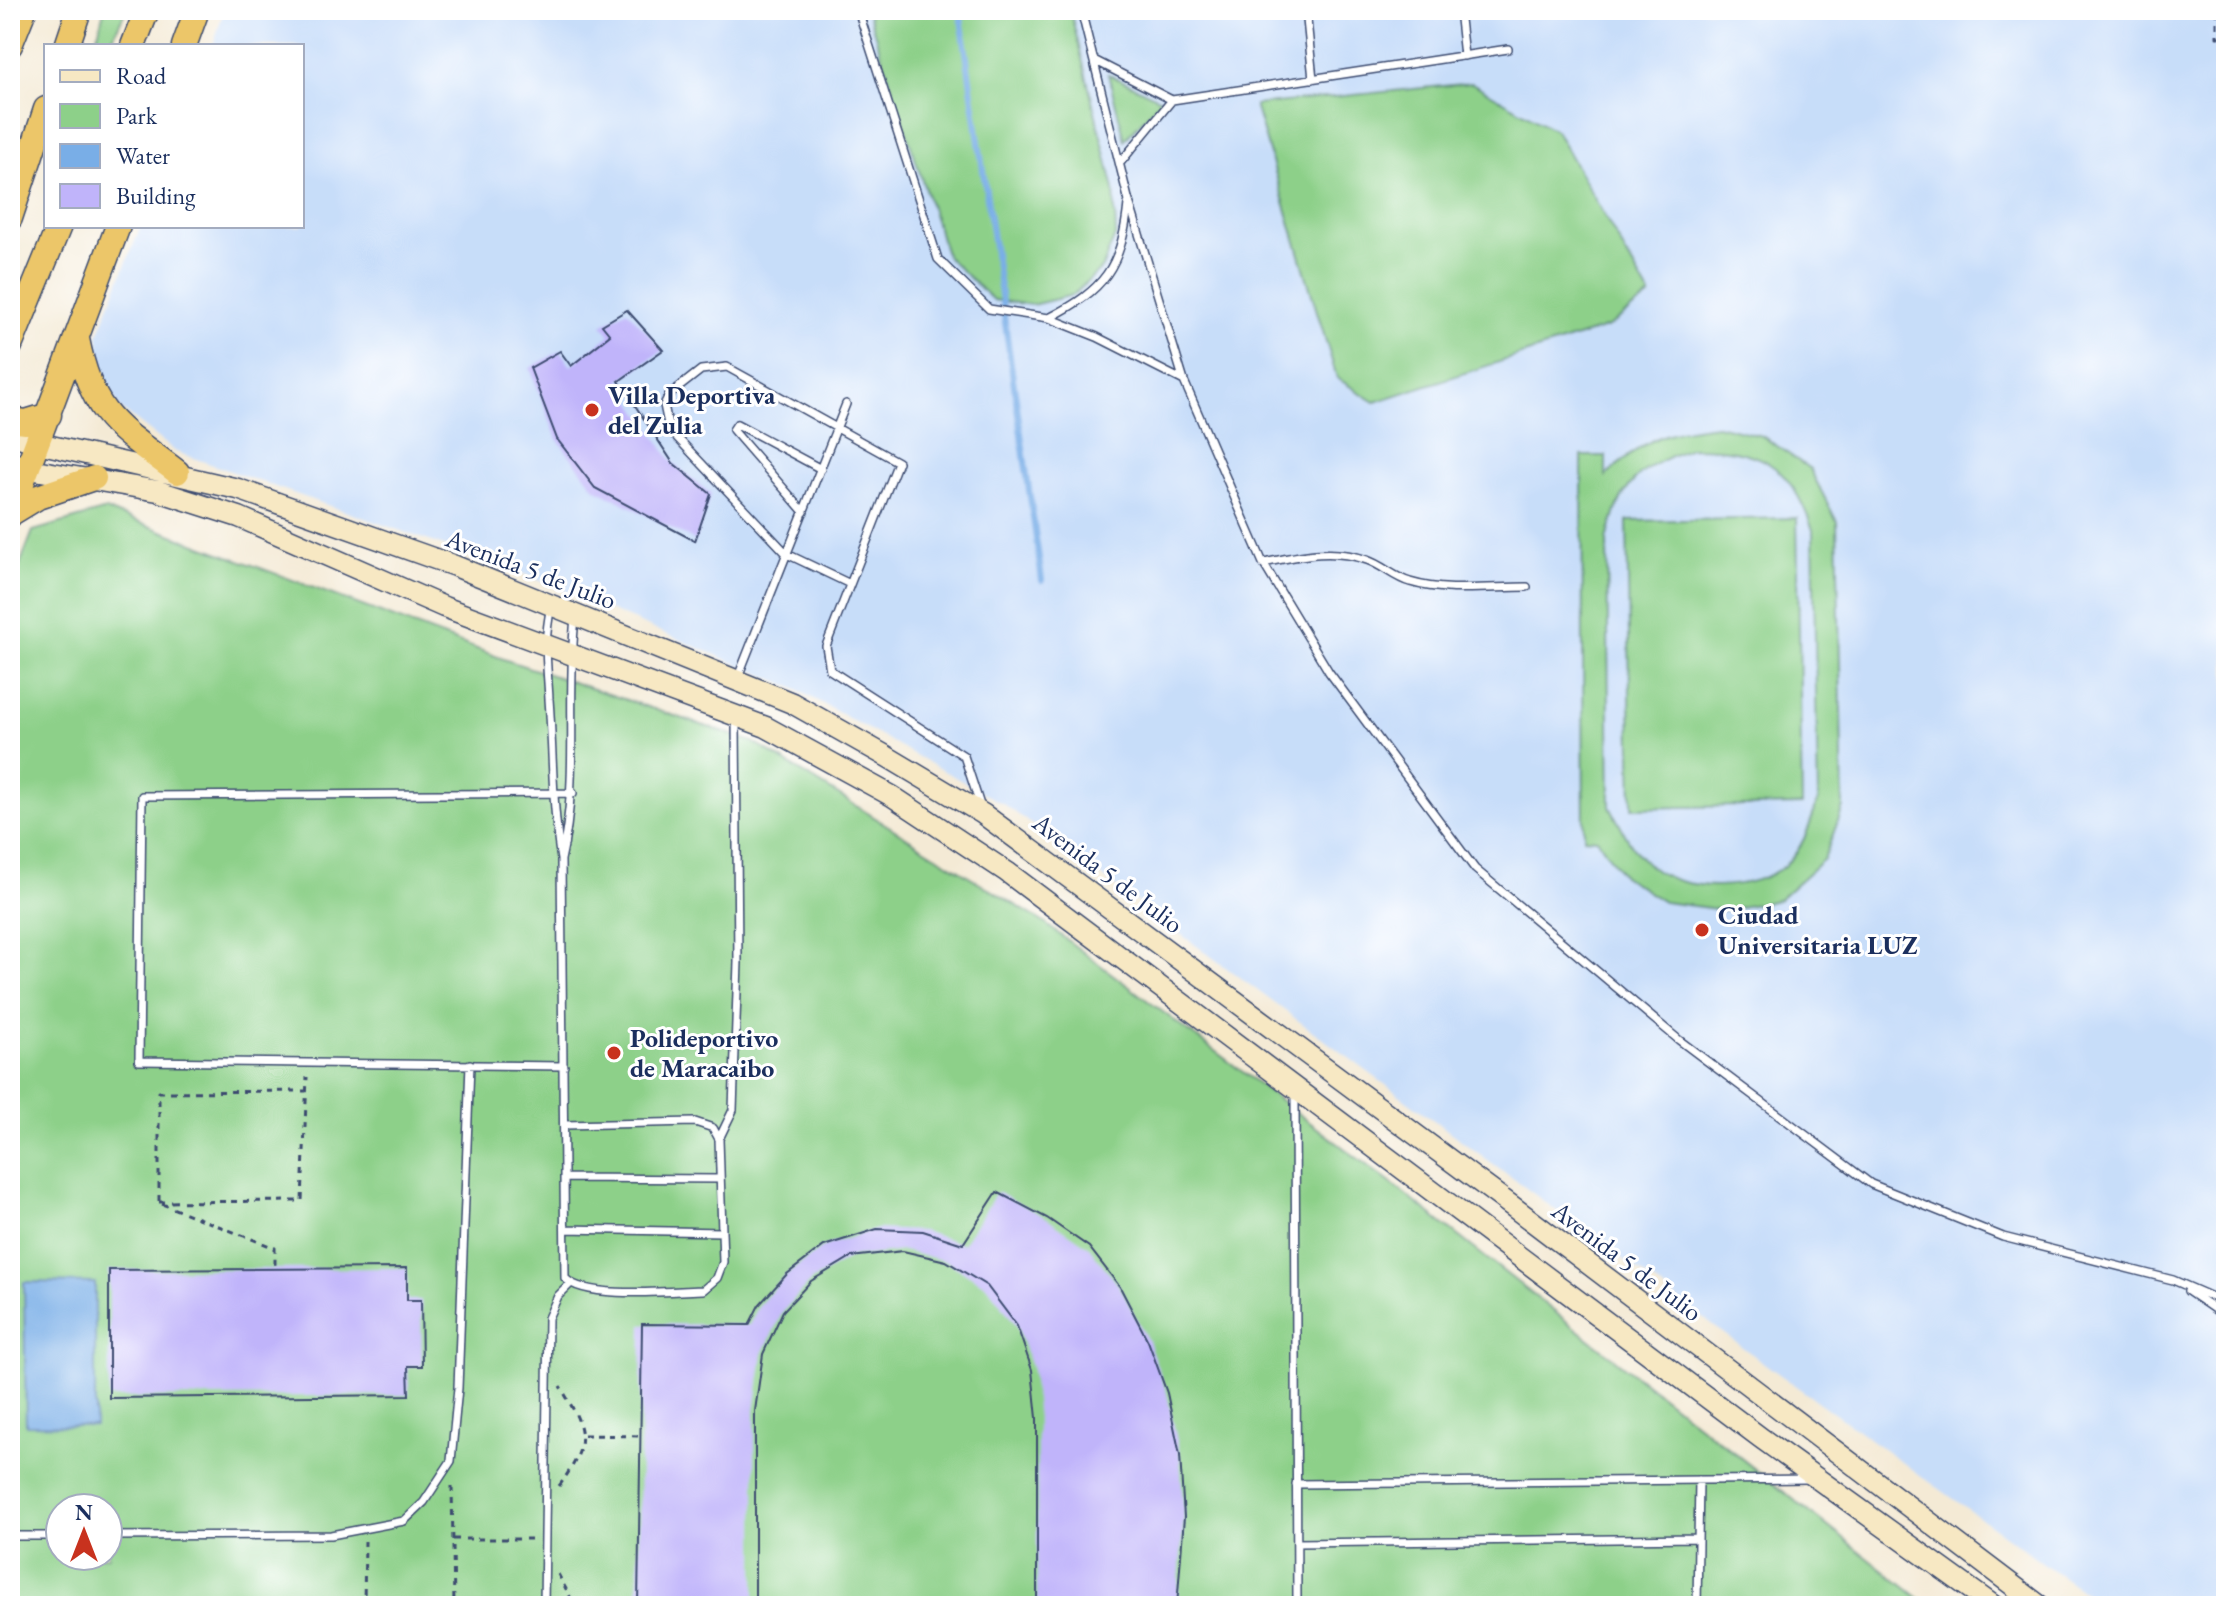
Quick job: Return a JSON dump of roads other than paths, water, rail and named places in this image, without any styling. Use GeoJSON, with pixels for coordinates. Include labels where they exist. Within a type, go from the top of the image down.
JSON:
{"type":"FeatureCollection","features":[{"type":"Feature","properties":{"kind":"highway"},"geometry":{"type":"LineString","coordinates":[[10,45],[24,10]]}},
{"type":"Feature","properties":{"kind":"highway"},"geometry":{"type":"LineString","coordinates":[[68,44],[79,10]]}},
{"type":"Feature","properties":{"kind":"highway"},"geometry":{"type":"LineString","coordinates":[[134,44],[147,10]]}},
{"type":"Feature","properties":{"kind":"highway"},"geometry":{"type":"LineString","coordinates":[[185,44],[197,10]]}},
{"type":"Feature","properties":{"kind":"highway"},"geometry":{"type":"LineString","coordinates":[[10,218],[44,115]]}},
{"type":"Feature","properties":{"kind":"highway"},"geometry":{"type":"LineString","coordinates":[[10,346],[58,228]]}},
{"type":"Feature","properties":{"kind":"highway"},"geometry":{"type":"LineString","coordinates":[[10,513],[19,466],[38,443],[117,228]]}},
{"type":"Feature","properties":{"kind":"highway"},"geometry":{"type":"LineString","coordinates":[[77,339],[84,374],[107,419],[177,472]]}},
{"type":"Feature","properties":{"kind":"highway"},"geometry":{"type":"LineString","coordinates":[[10,420],[26,422],[49,415]]}},
{"type":"Feature","properties":{"kind":"highway"},"geometry":{"type":"LineString","coordinates":[[10,513],[38,497],[94,478]]}},
{"type":"Feature","properties":{"kind":"main road","name":"Avenida 5 de Julio"},"geometry":{"type":"LineString","coordinates":[[10,434],[238,489],[575,613],[792,703],[983,814],[1319,1062],[2040,1606]]}},
{"type":"Feature","properties":{"kind":"main road"},"geometry":{"type":"LineString","coordinates":[[19,466],[158,491],[239,517],[444,607],[766,727],[892,796],[1007,872],[1817,1479],[1994,1606]]}},
{"type":"Feature","properties":{"kind":"main road"},"geometry":{"type":"LineString","coordinates":[[1295,1088],[1319,1062]]}},
{"type":"Feature","properties":{"kind":"lane"},"geometry":{"type":"LineString","coordinates":[[858,10],[938,259],[989,309],[1049,318],[1097,337],[1184,381]]}},
{"type":"Feature","properties":{"kind":"lane"},"geometry":{"type":"LineString","coordinates":[[1081,10],[1128,198],[1184,381],[1263,563],[1329,672],[1475,869],[1679,1040],[1871,1184],[2003,1237],[2173,1280],[2226,1303]]}},
{"type":"Feature","properties":{"kind":"lane"},"geometry":{"type":"LineString","coordinates":[[1306,10],[1313,79]]}},
{"type":"Feature","properties":{"kind":"lane"},"geometry":{"type":"LineString","coordinates":[[1459,10],[1464,56]]}},
{"type":"Feature","properties":{"kind":"lane"},"geometry":{"type":"LineString","coordinates":[[1094,60],[1172,100],[1508,49]]}},
{"type":"Feature","properties":{"kind":"lane"},"geometry":{"type":"LineString","coordinates":[[1120,163],[1172,100]]}},
{"type":"Feature","properties":{"kind":"lane"},"geometry":{"type":"LineString","coordinates":[[1049,318],[1086,299],[1108,275],[1124,240],[1128,198]]}},
{"type":"Feature","properties":{"kind":"lane"},"geometry":{"type":"LineString","coordinates":[[850,584],[787,554],[669,429],[664,405],[669,395],[701,370],[727,367],[898,462],[826,646],[830,670],[964,756],[983,814]]}},
{"type":"Feature","properties":{"kind":"lane"},"geometry":{"type":"LineString","coordinates":[[737,680],[846,404]]}},
{"type":"Feature","properties":{"kind":"lane"},"geometry":{"type":"LineString","coordinates":[[804,512],[733,430],[737,424],[821,469]]}},
{"type":"Feature","properties":{"kind":"lane"},"geometry":{"type":"LineString","coordinates":[[1263,563],[1309,554],[1339,553],[1365,559],[1408,582],[1442,586],[1527,587]]}},
{"type":"Feature","properties":{"kind":"lane"},"geometry":{"type":"LineString","coordinates":[[551,604],[543,644],[549,699],[551,793],[561,860],[565,1278],[570,1284],[602,1291],[703,1290],[717,1278],[723,1262],[719,1139],[713,1128],[695,1122],[565,1125]]}},
{"type":"Feature","properties":{"kind":"lane"},"geometry":{"type":"LineString","coordinates":[[561,860],[573,793],[571,654],[575,613]]}},
{"type":"Feature","properties":{"kind":"lane"},"geometry":{"type":"LineString","coordinates":[[719,1139],[733,1110],[738,962],[736,716]]}},
{"type":"Feature","properties":{"kind":"lane"},"geometry":{"type":"LineString","coordinates":[[564,1066],[139,1061],[142,796],[573,793]]}},
{"type":"Feature","properties":{"kind":"lane"},"geometry":{"type":"LineString","coordinates":[[124,1536],[331,1535],[404,1521],[424,1502],[451,1461],[458,1388],[470,1064]]}},
{"type":"Feature","properties":{"kind":"lane"},"geometry":{"type":"LineString","coordinates":[[1295,1088],[1297,1606]]}},
{"type":"Feature","properties":{"kind":"lane"},"geometry":{"type":"LineString","coordinates":[[565,1178],[720,1179]]}},
{"type":"Feature","properties":{"kind":"lane"},"geometry":{"type":"LineString","coordinates":[[565,1229],[722,1232]]}},
{"type":"Feature","properties":{"kind":"lane"},"geometry":{"type":"LineString","coordinates":[[2173,1280],[2226,1317]]}},
{"type":"Feature","properties":{"kind":"lane"},"geometry":{"type":"LineString","coordinates":[[544,1606],[548,1318],[558,1296],[570,1284]]}},
{"type":"Feature","properties":{"kind":"lane"},"geometry":{"type":"LineString","coordinates":[[1296,1484],[1817,1479]]}},
{"type":"Feature","properties":{"kind":"lane"},"geometry":{"type":"LineString","coordinates":[[1581,1606],[1697,1605],[1699,1480]]}},
{"type":"Feature","properties":{"kind":"lane"},"geometry":{"type":"LineString","coordinates":[[10,1536],[44,1536]]}},
{"type":"Feature","properties":{"kind":"lane"},"geometry":{"type":"LineString","coordinates":[[1297,1543],[1698,1538]]}},
{"type":"Feature","properties":{"kind":"water"},"geometry":{"type":"Polygon","coordinates":[[[24,1282],[95,1283],[95,1426],[26,1425],[24,1282]]]}},
{"type":"Feature","properties":{"kind":"waterway"},"geometry":{"type":"LineString","coordinates":[[960,10],[1042,580]]}},
{"type":"Feature","properties":{"kind":"place","name":"Villa Deportiva del Zulia"},"geometry":{"type":"Point","coordinates":[592,410]}},
{"type":"Feature","properties":{"kind":"place","name":"Ciudad Universitaria LUZ"},"geometry":{"type":"Point","coordinates":[1702,930]}},
{"type":"Feature","properties":{"kind":"place","name":"Polideportivo de Maracaibo"},"geometry":{"type":"Point","coordinates":[614,1053]}}]}
